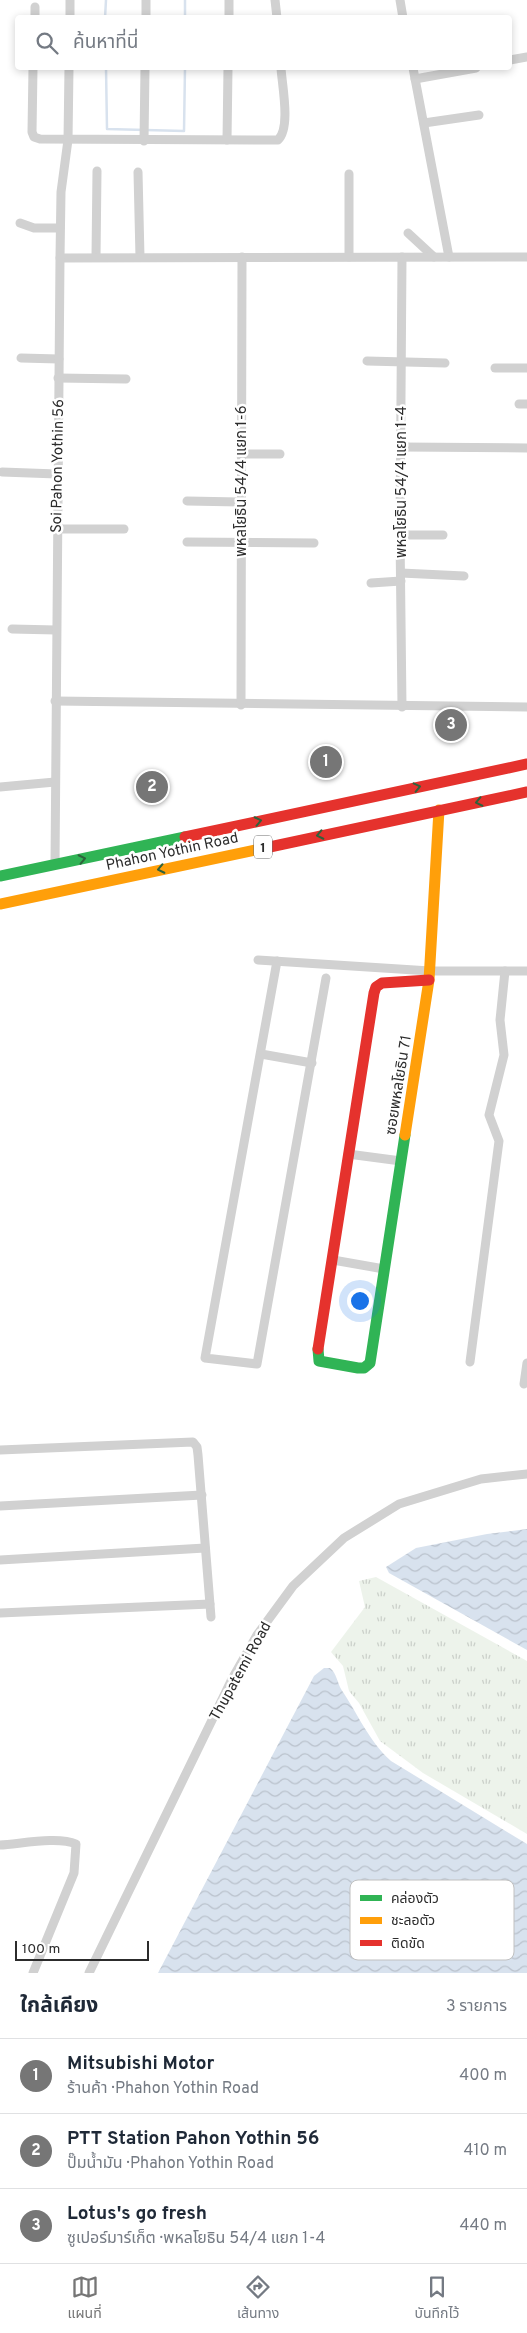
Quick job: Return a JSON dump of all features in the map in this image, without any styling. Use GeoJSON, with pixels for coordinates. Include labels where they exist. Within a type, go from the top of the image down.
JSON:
{"type":"FeatureCollection","features":[{"type":"Feature","properties":{"kind":"main road","name":"Phahon Yothin Road"},"geometry":{"type":"LineString","coordinates":[[0,876],[527,764]]}},
{"type":"Feature","properties":{"kind":"main road","name":"Phahon Yothin Road"},"geometry":{"type":"LineString","coordinates":[[0,904],[527,792]]}},
{"type":"Feature","properties":{"kind":"main road","name":"ซอยพหลโยธิน 71"},"geometry":{"type":"LineString","coordinates":[[333,1260],[318,1359],[364,1368],[370,1364],[429,975],[439,810]]}},
{"type":"Feature","properties":{"kind":"main road"},"geometry":{"type":"LineString","coordinates":[[25,871],[34,874],[38,882],[35,896]]}},
{"type":"Feature","properties":{"kind":"main road"},"geometry":{"type":"LineString","coordinates":[[333,1260],[348,1154],[376,987],[382,983],[429,975]]}},
{"type":"Feature","properties":{"kind":"street"},"geometry":{"type":"LineString","coordinates":[[70,0],[70,15]]}},
{"type":"Feature","properties":{"kind":"street"},"geometry":{"type":"LineString","coordinates":[[146,0],[146,15]]}},
{"type":"Feature","properties":{"kind":"street"},"geometry":{"type":"LineString","coordinates":[[229,0],[229,15]]}},
{"type":"Feature","properties":{"kind":"street"},"geometry":{"type":"LineString","coordinates":[[275,0],[277,15]]}},
{"type":"Feature","properties":{"kind":"street"},"geometry":{"type":"LineString","coordinates":[[400,0],[402,15]]}},
{"type":"Feature","properties":{"kind":"street"},"geometry":{"type":"LineString","coordinates":[[35,7],[35,15]]}},
{"type":"Feature","properties":{"kind":"street"},"geometry":{"type":"LineString","coordinates":[[512,60],[527,57]]}},
{"type":"Feature","properties":{"kind":"street"},"geometry":{"type":"LineString","coordinates":[[33,70],[33,135],[40,139],[68,140],[145,133],[227,140],[278,140],[284,130],[285,121],[281,70]]}},
{"type":"Feature","properties":{"kind":"street","name":"Soi Pahon Yothin 56"},"geometry":{"type":"LineString","coordinates":[[55,864],[60,228],[61,192],[68,140],[69,70]]}},
{"type":"Feature","properties":{"kind":"street"},"geometry":{"type":"LineString","coordinates":[[145,70],[145,133]]}},
{"type":"Feature","properties":{"kind":"street"},"geometry":{"type":"LineString","coordinates":[[227,140],[228,70]]}},
{"type":"Feature","properties":{"kind":"street"},"geometry":{"type":"LineString","coordinates":[[413,70],[449,257]]}},
{"type":"Feature","properties":{"kind":"street"},"geometry":{"type":"LineString","coordinates":[[415,79],[465,70]]}},
{"type":"Feature","properties":{"kind":"street"},"geometry":{"type":"LineString","coordinates":[[424,123],[479,115]]}},
{"type":"Feature","properties":{"kind":"street"},"geometry":{"type":"LineString","coordinates":[[96,171],[96,257]]}},
{"type":"Feature","properties":{"kind":"street"},"geometry":{"type":"LineString","coordinates":[[138,172],[140,257]]}},
{"type":"Feature","properties":{"kind":"street"},"geometry":{"type":"LineString","coordinates":[[349,174],[349,257]]}},
{"type":"Feature","properties":{"kind":"street"},"geometry":{"type":"LineString","coordinates":[[20,223],[34,228],[60,228]]}},
{"type":"Feature","properties":{"kind":"street"},"geometry":{"type":"LineString","coordinates":[[408,233],[434,257]]}},
{"type":"Feature","properties":{"kind":"street"},"geometry":{"type":"LineString","coordinates":[[60,258],[527,256]]}},
{"type":"Feature","properties":{"kind":"street","name":"พหลโยธิน 54/4 แยก 1-6"},"geometry":{"type":"LineString","coordinates":[[241,705],[242,543],[240,454],[242,257]]}},
{"type":"Feature","properties":{"kind":"street","name":"พหลโยธิน 54/4 แยก 1-4"},"geometry":{"type":"LineString","coordinates":[[402,257],[400,535],[402,707]]}},
{"type":"Feature","properties":{"kind":"street"},"geometry":{"type":"LineString","coordinates":[[21,358],[59,359]]}},
{"type":"Feature","properties":{"kind":"street"},"geometry":{"type":"LineString","coordinates":[[367,361],[445,363]]}},
{"type":"Feature","properties":{"kind":"street"},"geometry":{"type":"LineString","coordinates":[[495,368],[527,368]]}},
{"type":"Feature","properties":{"kind":"street"},"geometry":{"type":"LineString","coordinates":[[58,378],[126,379]]}},
{"type":"Feature","properties":{"kind":"street"},"geometry":{"type":"LineString","coordinates":[[401,447],[527,448]]}},
{"type":"Feature","properties":{"kind":"street"},"geometry":{"type":"LineString","coordinates":[[240,454],[280,454]]}},
{"type":"Feature","properties":{"kind":"street"},"geometry":{"type":"LineString","coordinates":[[2,472],[57,474]]}},
{"type":"Feature","properties":{"kind":"street"},"geometry":{"type":"LineString","coordinates":[[187,501],[240,502]]}},
{"type":"Feature","properties":{"kind":"street"},"geometry":{"type":"LineString","coordinates":[[57,529],[124,529]]}},
{"type":"Feature","properties":{"kind":"street"},"geometry":{"type":"LineString","coordinates":[[400,535],[443,535]]}},
{"type":"Feature","properties":{"kind":"street"},"geometry":{"type":"LineString","coordinates":[[187,542],[314,543]]}},
{"type":"Feature","properties":{"kind":"street"},"geometry":{"type":"LineString","coordinates":[[371,583],[401,577],[464,576]]}},
{"type":"Feature","properties":{"kind":"street"},"geometry":{"type":"LineString","coordinates":[[12,629],[56,630]]}},
{"type":"Feature","properties":{"kind":"street"},"geometry":{"type":"LineString","coordinates":[[55,701],[241,705],[527,707]]}},
{"type":"Feature","properties":{"kind":"street"},"geometry":{"type":"LineString","coordinates":[[0,787],[55,782]]}},
{"type":"Feature","properties":{"kind":"street"},"geometry":{"type":"LineString","coordinates":[[258,960],[429,975],[527,971]]}},
{"type":"Feature","properties":{"kind":"street"},"geometry":{"type":"LineString","coordinates":[[277,961],[205,1358],[257,1364],[326,978]]}},
{"type":"Feature","properties":{"kind":"street"},"geometry":{"type":"LineString","coordinates":[[470,1362],[499,1141],[489,1115],[504,1055],[500,1020],[505,971]]}},
{"type":"Feature","properties":{"kind":"street"},"geometry":{"type":"LineString","coordinates":[[261,1054],[312,1063]]}},
{"type":"Feature","properties":{"kind":"street"},"geometry":{"type":"LineString","coordinates":[[348,1154],[401,1161]]}},
{"type":"Feature","properties":{"kind":"street"},"geometry":{"type":"LineString","coordinates":[[333,1260],[384,1268]]}},
{"type":"Feature","properties":{"kind":"street"},"geometry":{"type":"LineString","coordinates":[[524,1384],[527,1363]]}},
{"type":"Feature","properties":{"kind":"street"},"geometry":{"type":"LineString","coordinates":[[0,1450],[193,1442],[197,1447],[202,1495],[211,1618]]}},
{"type":"Feature","properties":{"kind":"street","name":"Thupatemi Road"},"geometry":{"type":"LineString","coordinates":[[89,1973],[232,1679],[257,1635],[293,1586],[344,1538],[399,1504],[481,1479],[527,1474]]}},
{"type":"Feature","properties":{"kind":"street"},"geometry":{"type":"LineString","coordinates":[[0,1506],[202,1495]]}},
{"type":"Feature","properties":{"kind":"street"},"geometry":{"type":"LineString","coordinates":[[0,1560],[205,1548]]}},
{"type":"Feature","properties":{"kind":"street"},"geometry":{"type":"LineString","coordinates":[[0,1614],[210,1604]]}},
{"type":"Feature","properties":{"kind":"street"},"geometry":{"type":"LineString","coordinates":[[0,1846],[70,1841],[76,1844],[74,1873],[33,1973]]}},
{"type":"Feature","properties":{"kind":"green space"},"geometry":{"type":"Polygon","coordinates":[[[376,1577],[527,1661],[527,1834],[423,1773],[380,1741],[359,1703],[349,1691],[343,1666],[331,1652],[365,1607],[359,1581],[376,1577]]]}},
{"type":"Feature","properties":{"kind":"water"},"geometry":{"type":"Polygon","coordinates":[[[527,1529],[527,1650],[389,1573],[386,1567],[416,1548],[487,1534],[527,1529]]]}},
{"type":"Feature","properties":{"kind":"water"},"geometry":{"type":"Polygon","coordinates":[[[324,1668],[332,1670],[341,1689],[370,1736],[391,1761],[527,1844],[527,1973],[158,1973],[314,1676],[324,1668]]]}},
{"type":"Feature","properties":{"kind":"waterway"},"geometry":{"type":"LineString","coordinates":[[105,15],[106,0]]}},
{"type":"Feature","properties":{"kind":"waterway"},"geometry":{"type":"LineString","coordinates":[[185,0],[185,15]]}},
{"type":"Feature","properties":{"kind":"waterway"},"geometry":{"type":"LineString","coordinates":[[106,70],[107,129],[184,131],[185,70]]}},
{"type":"Feature","properties":{"kind":"traffic: fast"},"geometry":{"type":"LineString","coordinates":[[0,876],[185,837]]}},
{"type":"Feature","properties":{"kind":"traffic: fast"},"geometry":{"type":"LineString","coordinates":[[318,1349],[319,1361],[358,1368],[364,1368],[370,1363],[405,1135]]}},
{"type":"Feature","properties":{"kind":"traffic: slow"},"geometry":{"type":"LineString","coordinates":[[405,1135],[429,980],[439,810]]}},
{"type":"Feature","properties":{"kind":"traffic: slow"},"geometry":{"type":"LineString","coordinates":[[0,904],[265,848]]}},
{"type":"Feature","properties":{"kind":"traffic: jam"},"geometry":{"type":"LineString","coordinates":[[185,837],[527,764]]}},
{"type":"Feature","properties":{"kind":"traffic: jam"},"geometry":{"type":"LineString","coordinates":[[265,848],[527,792]]}},
{"type":"Feature","properties":{"kind":"traffic: jam"},"geometry":{"type":"LineString","coordinates":[[318,1349],[374,993],[376,987],[382,983],[429,980]]}},
{"type":"Feature","properties":{"kind":"place","name":"Lotus's go fresh"},"geometry":{"type":"Point","coordinates":[451,725]}},
{"type":"Feature","properties":{"kind":"place","name":"Mitsubishi Motor"},"geometry":{"type":"Point","coordinates":[326,762]}},
{"type":"Feature","properties":{"kind":"place","name":"PTT Station Pahon Yothin 56"},"geometry":{"type":"Point","coordinates":[152,787]}}]}
